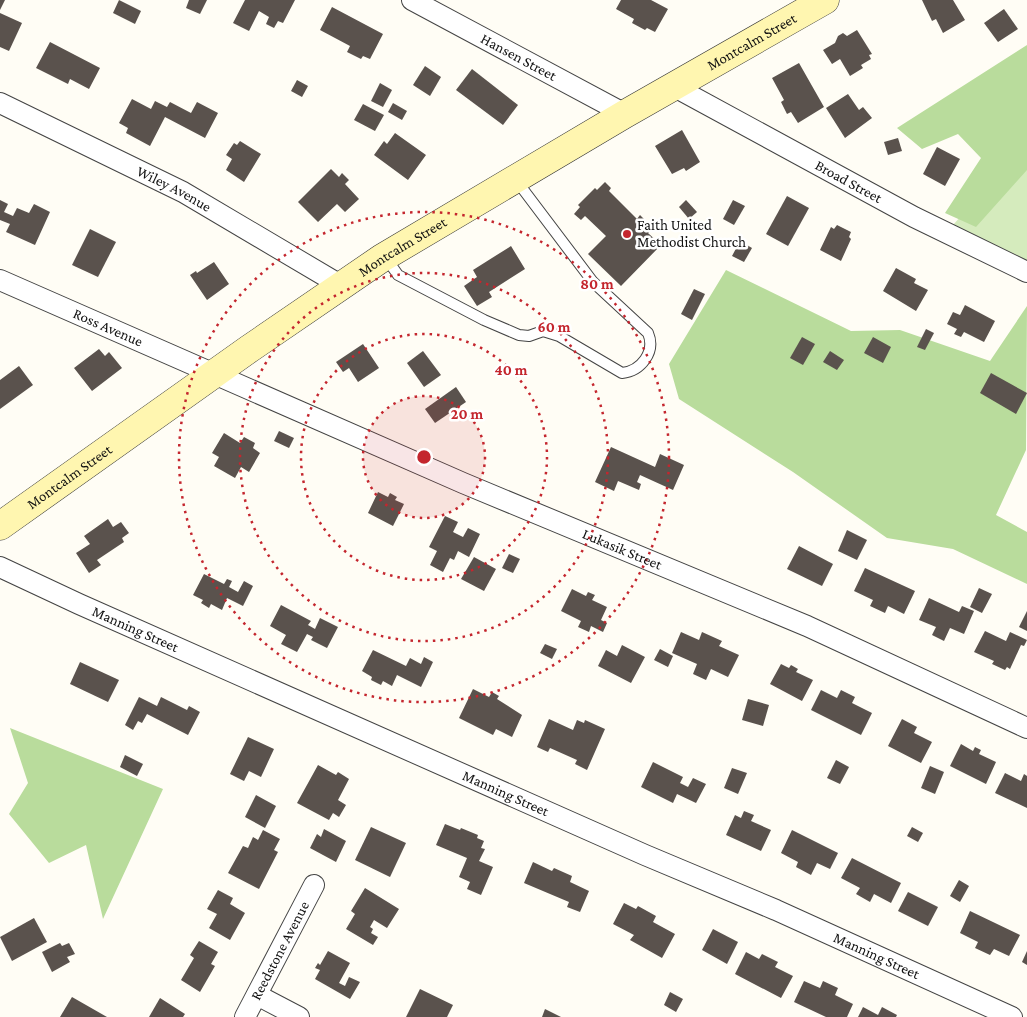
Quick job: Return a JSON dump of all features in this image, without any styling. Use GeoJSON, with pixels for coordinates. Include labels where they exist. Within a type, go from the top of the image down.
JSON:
{"type":"FeatureCollection","features":[{"type":"Feature","properties":{"kind":"main road","name":"Montcalm Street"},"geometry":{"type":"LineString","coordinates":[[0,526],[214,374],[384,257],[625,114],[824,0]]}},
{"type":"Feature","properties":{"kind":"street","name":"Hansen Street"},"geometry":{"type":"LineString","coordinates":[[412,0],[625,114]]}},
{"type":"Feature","properties":{"kind":"street","name":"Broad Street"},"geometry":{"type":"LineString","coordinates":[[673,86],[914,217],[1027,272]]}},
{"type":"Feature","properties":{"kind":"street","name":"Wiley Avenue"},"geometry":{"type":"LineString","coordinates":[[0,103],[183,192],[342,286]]}},
{"type":"Feature","properties":{"kind":"street","name":"Ross Avenue"},"geometry":{"type":"LineString","coordinates":[[0,280],[214,374]]}},
{"type":"Feature","properties":{"kind":"street","name":"Lukasik Street"},"geometry":{"type":"LineString","coordinates":[[214,374],[462,483],[807,626],[1027,728]]}},
{"type":"Feature","properties":{"kind":"street","name":"Manning Street"},"geometry":{"type":"LineString","coordinates":[[0,567],[79,604],[645,855],[785,914],[1012,1017]]}},
{"type":"Feature","properties":{"kind":"street","name":"Reedstone Avenue"},"geometry":{"type":"LineString","coordinates":[[244,1017],[314,884]]}},
{"type":"Feature","properties":{"kind":"street"},"geometry":{"type":"LineString","coordinates":[[257,995],[299,1017]]}},
{"type":"Feature","properties":{"kind":"lane"},"geometry":{"type":"LineString","coordinates":[[384,257],[398,275],[484,320],[519,335],[529,336],[543,331],[559,336],[622,372],[632,372],[641,365],[650,352],[651,339],[648,333],[593,282],[515,179]]}},
{"type":"Feature","properties":{"kind":"green space"},"geometry":{"type":"Polygon","coordinates":[[[1027,45],[1027,170],[976,227],[945,213],[981,158],[958,134],[922,149],[897,128],[1027,45]]]}},
{"type":"Feature","properties":{"kind":"green space"},"geometry":{"type":"Polygon","coordinates":[[[1027,142],[1027,280],[945,234],[1027,142]]]}},
{"type":"Feature","properties":{"kind":"green space"},"geometry":{"type":"Polygon","coordinates":[[[726,270],[851,331],[900,330],[990,361],[1027,306],[1026,450],[996,515],[1027,532],[1027,584],[953,549],[887,538],[793,472],[679,399],[669,364],[726,270]]]}},
{"type":"Feature","properties":{"kind":"green space"},"geometry":{"type":"Polygon","coordinates":[[[10,728],[163,789],[103,919],[86,845],[49,863],[9,814],[28,783],[10,728]]]}},
{"type":"Feature","properties":{"kind":"building"},"geometry":{"type":"Polygon","coordinates":[[[0,0],[5,0],[0,10],[0,0]]]}},
{"type":"Feature","properties":{"kind":"building"},"geometry":{"type":"Polygon","coordinates":[[[119,0],[141,11],[135,24],[113,13],[119,0]]]}},
{"type":"Feature","properties":{"kind":"building"},"geometry":{"type":"Polygon","coordinates":[[[189,0],[207,0],[200,14],[186,8],[189,0]]]}},
{"type":"Feature","properties":{"kind":"building"},"geometry":{"type":"Polygon","coordinates":[[[245,0],[295,0],[283,23],[278,21],[274,28],[266,24],[269,17],[259,11],[249,31],[233,23],[245,0]]]}},
{"type":"Feature","properties":{"kind":"building"},"geometry":{"type":"Polygon","coordinates":[[[621,0],[651,0],[668,9],[655,32],[647,28],[645,30],[632,23],[634,19],[616,9],[621,0]]]}},
{"type":"Feature","properties":{"kind":"building"},"geometry":{"type":"Polygon","coordinates":[[[922,0],[953,0],[965,20],[943,33],[936,19],[932,21],[922,0]]]}},
{"type":"Feature","properties":{"kind":"building"},"geometry":{"type":"Polygon","coordinates":[[[332,7],[383,34],[370,59],[363,56],[361,59],[347,52],[350,46],[320,30],[332,7]]]}},
{"type":"Feature","properties":{"kind":"building"},"geometry":{"type":"Polygon","coordinates":[[[1004,9],[1018,29],[998,42],[984,23],[1004,9]]]}},
{"type":"Feature","properties":{"kind":"building"},"geometry":{"type":"Polygon","coordinates":[[[0,13],[22,23],[9,51],[0,47],[0,13]]]}},
{"type":"Feature","properties":{"kind":"building"},"geometry":{"type":"Polygon","coordinates":[[[857,30],[872,54],[869,55],[871,59],[861,65],[863,68],[850,76],[840,59],[832,64],[823,50],[835,43],[838,36],[843,33],[847,36],[857,30]]]}},
{"type":"Feature","properties":{"kind":"building"},"geometry":{"type":"Polygon","coordinates":[[[50,42],[100,68],[89,89],[70,79],[68,84],[36,68],[50,42]]]}},
{"type":"Feature","properties":{"kind":"building"},"geometry":{"type":"Polygon","coordinates":[[[799,63],[824,107],[798,123],[791,112],[787,114],[781,102],[784,100],[772,78],[799,63]]]}},
{"type":"Feature","properties":{"kind":"building"},"geometry":{"type":"Polygon","coordinates":[[[425,66],[441,77],[430,96],[413,85],[425,66]]]}},
{"type":"Feature","properties":{"kind":"building"},"geometry":{"type":"Polygon","coordinates":[[[472,69],[518,105],[503,125],[456,90],[472,69]]]}},
{"type":"Feature","properties":{"kind":"building"},"geometry":{"type":"Polygon","coordinates":[[[297,80],[308,86],[302,97],[291,91],[297,80]]]}},
{"type":"Feature","properties":{"kind":"building"},"geometry":{"type":"Polygon","coordinates":[[[380,83],[392,90],[383,107],[371,101],[380,83]]]}},
{"type":"Feature","properties":{"kind":"building"},"geometry":{"type":"Polygon","coordinates":[[[848,94],[859,110],[863,107],[872,118],[845,138],[826,108],[848,94]]]}},
{"type":"Feature","properties":{"kind":"building"},"geometry":{"type":"Polygon","coordinates":[[[132,99],[151,109],[155,101],[167,107],[170,102],[191,113],[197,102],[218,113],[205,138],[165,117],[150,146],[126,133],[128,128],[119,123],[132,99]]]}},
{"type":"Feature","properties":{"kind":"building"},"geometry":{"type":"Polygon","coordinates":[[[393,103],[407,111],[402,120],[388,112],[393,103]]]}},
{"type":"Feature","properties":{"kind":"building"},"geometry":{"type":"Polygon","coordinates":[[[363,104],[384,115],[375,131],[354,120],[363,104]]]}},
{"type":"Feature","properties":{"kind":"building"},"geometry":{"type":"Polygon","coordinates":[[[682,130],[700,162],[686,171],[684,168],[672,174],[655,146],[682,130]]]}},
{"type":"Feature","properties":{"kind":"building"},"geometry":{"type":"Polygon","coordinates":[[[395,133],[426,155],[408,180],[374,155],[384,141],[387,144],[395,133]]]}},
{"type":"Feature","properties":{"kind":"building"},"geometry":{"type":"Polygon","coordinates":[[[898,138],[902,151],[888,155],[884,142],[898,138]]]}},
{"type":"Feature","properties":{"kind":"building"},"geometry":{"type":"Polygon","coordinates":[[[240,141],[261,154],[244,182],[226,170],[232,159],[226,155],[234,143],[237,145],[240,141]]]}},
{"type":"Feature","properties":{"kind":"building"},"geometry":{"type":"Polygon","coordinates":[[[937,147],[960,159],[945,186],[923,174],[937,147]]]}},
{"type":"Feature","properties":{"kind":"building"},"geometry":{"type":"Polygon","coordinates":[[[331,169],[339,177],[342,173],[349,180],[345,184],[359,199],[345,212],[337,204],[318,222],[298,202],[331,169]]]}},
{"type":"Feature","properties":{"kind":"building","name":"Faith United Methodist Church"},"geometry":{"type":"Polygon","coordinates":[[[605,182],[611,188],[609,191],[637,219],[640,215],[653,228],[648,233],[661,245],[621,286],[588,254],[606,236],[585,216],[581,220],[574,214],[580,207],[578,205],[595,188],[597,190],[605,182]]]}},
{"type":"Feature","properties":{"kind":"building"},"geometry":{"type":"Polygon","coordinates":[[[787,196],[809,208],[788,246],[766,234],[787,196]]]}},
{"type":"Feature","properties":{"kind":"building"},"geometry":{"type":"Polygon","coordinates":[[[0,200],[8,204],[4,212],[13,216],[17,208],[29,213],[34,204],[50,212],[35,245],[6,232],[10,224],[0,220],[0,200]]]}},
{"type":"Feature","properties":{"kind":"building"},"geometry":{"type":"Polygon","coordinates":[[[686,200],[697,212],[689,219],[679,207],[686,200]]]}},
{"type":"Feature","properties":{"kind":"building"},"geometry":{"type":"Polygon","coordinates":[[[733,200],[745,206],[734,225],[723,219],[733,200]]]}},
{"type":"Feature","properties":{"kind":"building"},"geometry":{"type":"Polygon","coordinates":[[[837,225],[851,232],[849,237],[851,239],[841,261],[820,250],[831,227],[834,229],[837,225]]]}},
{"type":"Feature","properties":{"kind":"building"},"geometry":{"type":"Polygon","coordinates":[[[90,229],[116,242],[98,277],[72,265],[90,229]]]}},
{"type":"Feature","properties":{"kind":"building"},"geometry":{"type":"Polygon","coordinates":[[[740,241],[752,248],[744,262],[732,256],[740,241]]]}},
{"type":"Feature","properties":{"kind":"building"},"geometry":{"type":"Polygon","coordinates":[[[511,246],[525,269],[489,292],[492,297],[477,306],[464,286],[477,277],[473,270],[511,246]]]}},
{"type":"Feature","properties":{"kind":"building"},"geometry":{"type":"Polygon","coordinates":[[[214,262],[229,284],[207,300],[190,275],[196,271],[197,273],[214,262]]]}},
{"type":"Feature","properties":{"kind":"building"},"geometry":{"type":"Polygon","coordinates":[[[896,268],[916,279],[914,283],[928,290],[916,311],[883,291],[896,268]]]}},
{"type":"Feature","properties":{"kind":"building"},"geometry":{"type":"Polygon","coordinates":[[[694,289],[705,294],[692,320],[681,314],[694,289]]]}},
{"type":"Feature","properties":{"kind":"building"},"geometry":{"type":"Polygon","coordinates":[[[965,305],[995,321],[984,342],[964,332],[961,337],[954,334],[957,329],[947,324],[953,312],[960,315],[965,305]]]}},
{"type":"Feature","properties":{"kind":"building"},"geometry":{"type":"Polygon","coordinates":[[[926,329],[934,333],[925,350],[917,347],[926,329]]]}},
{"type":"Feature","properties":{"kind":"building"},"geometry":{"type":"Polygon","coordinates":[[[802,337],[815,344],[803,365],[790,358],[802,337]]]}},
{"type":"Feature","properties":{"kind":"building"},"geometry":{"type":"Polygon","coordinates":[[[873,337],[891,347],[883,363],[864,353],[873,337]]]}},
{"type":"Feature","properties":{"kind":"building"},"geometry":{"type":"Polygon","coordinates":[[[363,344],[379,368],[358,382],[349,368],[343,372],[336,362],[363,344]]]}},
{"type":"Feature","properties":{"kind":"building"},"geometry":{"type":"Polygon","coordinates":[[[99,349],[105,356],[109,352],[122,368],[92,391],[74,368],[99,349]]]}},
{"type":"Feature","properties":{"kind":"building"},"geometry":{"type":"Polygon","coordinates":[[[423,351],[441,375],[424,387],[407,363],[423,351]]]}},
{"type":"Feature","properties":{"kind":"building"},"geometry":{"type":"Polygon","coordinates":[[[830,351],[844,360],[837,370],[823,362],[830,351]]]}},
{"type":"Feature","properties":{"kind":"building"},"geometry":{"type":"Polygon","coordinates":[[[19,366],[33,385],[0,409],[0,380],[19,366]]]}},
{"type":"Feature","properties":{"kind":"building"},"geometry":{"type":"Polygon","coordinates":[[[991,373],[1027,393],[1016,414],[980,393],[991,373]]]}},
{"type":"Feature","properties":{"kind":"building"},"geometry":{"type":"Polygon","coordinates":[[[456,387],[466,402],[435,423],[425,409],[456,387]]]}},
{"type":"Feature","properties":{"kind":"building"},"geometry":{"type":"Polygon","coordinates":[[[279,431],[294,438],[289,448],[274,441],[279,431]]]}},
{"type":"Feature","properties":{"kind":"building"},"geometry":{"type":"Polygon","coordinates":[[[224,433],[240,443],[244,437],[255,443],[253,448],[260,453],[249,472],[241,467],[235,478],[214,466],[219,457],[212,453],[224,433]]]}},
{"type":"Feature","properties":{"kind":"building"},"geometry":{"type":"Polygon","coordinates":[[[611,447],[655,467],[660,454],[684,465],[673,490],[640,475],[637,482],[641,484],[639,490],[618,481],[614,491],[595,482],[611,447]]]}},
{"type":"Feature","properties":{"kind":"building"},"geometry":{"type":"Polygon","coordinates":[[[378,492],[388,497],[390,493],[397,497],[395,500],[404,504],[393,526],[368,513],[378,492]]]}},
{"type":"Feature","properties":{"kind":"building"},"geometry":{"type":"Polygon","coordinates":[[[445,516],[458,522],[453,532],[463,537],[468,528],[480,534],[469,557],[458,551],[454,560],[450,558],[443,572],[430,565],[437,551],[429,547],[445,516]]]}},
{"type":"Feature","properties":{"kind":"building"},"geometry":{"type":"Polygon","coordinates":[[[108,519],[113,527],[121,522],[129,533],[122,538],[124,542],[97,560],[101,565],[89,573],[76,553],[90,544],[84,536],[108,519]]]}},
{"type":"Feature","properties":{"kind":"building"},"geometry":{"type":"Polygon","coordinates":[[[847,530],[867,540],[857,560],[838,551],[847,530]]]}},
{"type":"Feature","properties":{"kind":"building"},"geometry":{"type":"Polygon","coordinates":[[[799,546],[833,564],[822,586],[787,569],[799,546]]]}},
{"type":"Feature","properties":{"kind":"building"},"geometry":{"type":"Polygon","coordinates":[[[509,554],[520,559],[513,573],[502,568],[509,554]]]}},
{"type":"Feature","properties":{"kind":"building"},"geometry":{"type":"Polygon","coordinates":[[[474,557],[496,569],[484,591],[461,579],[474,557]]]}},
{"type":"Feature","properties":{"kind":"building"},"geometry":{"type":"Polygon","coordinates":[[[865,568],[915,591],[904,614],[888,606],[885,613],[870,606],[873,600],[854,591],[865,568]]]}},
{"type":"Feature","properties":{"kind":"building"},"geometry":{"type":"Polygon","coordinates":[[[204,574],[224,584],[227,579],[232,581],[229,587],[238,592],[244,581],[253,586],[243,606],[227,598],[222,610],[211,604],[209,608],[201,603],[203,600],[193,595],[204,574]]]}},
{"type":"Feature","properties":{"kind":"building"},"geometry":{"type":"Polygon","coordinates":[[[979,588],[992,594],[982,613],[970,607],[979,588]]]}},
{"type":"Feature","properties":{"kind":"building"},"geometry":{"type":"Polygon","coordinates":[[[572,589],[586,596],[588,592],[595,595],[592,600],[607,607],[601,620],[607,623],[603,632],[591,626],[589,632],[578,627],[581,621],[561,611],[572,589]]]}},
{"type":"Feature","properties":{"kind":"building"},"geometry":{"type":"Polygon","coordinates":[[[929,598],[959,612],[962,606],[974,611],[964,634],[950,628],[944,641],[932,635],[936,627],[919,620],[929,598]]]}},
{"type":"Feature","properties":{"kind":"building"},"geometry":{"type":"Polygon","coordinates":[[[281,605],[311,621],[308,625],[315,629],[320,618],[338,627],[327,648],[311,640],[313,637],[307,634],[297,652],[281,644],[286,635],[270,626],[281,605]]]}},
{"type":"Feature","properties":{"kind":"building"},"geometry":{"type":"Polygon","coordinates":[[[1027,611],[1027,631],[1019,627],[1027,611]]]}},
{"type":"Feature","properties":{"kind":"building"},"geometry":{"type":"Polygon","coordinates":[[[985,631],[1006,641],[1010,632],[1027,640],[1024,646],[1021,645],[1010,669],[1007,667],[1005,670],[992,664],[994,661],[974,652],[985,631]]]}},
{"type":"Feature","properties":{"kind":"building"},"geometry":{"type":"Polygon","coordinates":[[[681,632],[699,640],[702,632],[722,641],[719,646],[739,655],[728,677],[711,669],[706,680],[693,674],[697,664],[672,653],[681,632]]]}},
{"type":"Feature","properties":{"kind":"building"},"geometry":{"type":"Polygon","coordinates":[[[545,644],[557,649],[552,659],[540,653],[545,644]]]}},
{"type":"Feature","properties":{"kind":"building"},"geometry":{"type":"Polygon","coordinates":[[[622,645],[645,657],[631,683],[598,666],[606,650],[617,656],[622,645]]]}},
{"type":"Feature","properties":{"kind":"building"},"geometry":{"type":"Polygon","coordinates":[[[660,649],[673,656],[668,667],[654,660],[660,649]]]}},
{"type":"Feature","properties":{"kind":"building"},"geometry":{"type":"Polygon","coordinates":[[[373,650],[406,666],[410,658],[421,664],[424,657],[433,662],[421,687],[397,675],[392,686],[383,681],[381,685],[371,680],[372,677],[362,671],[373,650]]]}},
{"type":"Feature","properties":{"kind":"building"},"geometry":{"type":"Polygon","coordinates":[[[80,662],[119,680],[108,702],[70,684],[80,662]]]}},
{"type":"Feature","properties":{"kind":"building"},"geometry":{"type":"Polygon","coordinates":[[[781,664],[789,668],[791,665],[798,669],[796,672],[813,680],[802,701],[770,684],[781,664]]]}},
{"type":"Feature","properties":{"kind":"building"},"geometry":{"type":"Polygon","coordinates":[[[473,689],[489,697],[492,692],[499,696],[497,699],[522,715],[512,737],[496,729],[493,735],[459,718],[473,689]]]}},
{"type":"Feature","properties":{"kind":"building"},"geometry":{"type":"Polygon","coordinates":[[[821,690],[837,698],[841,690],[855,697],[852,703],[872,713],[861,735],[811,710],[821,690]]]}},
{"type":"Feature","properties":{"kind":"building"},"geometry":{"type":"Polygon","coordinates":[[[139,697],[157,706],[161,697],[187,710],[189,706],[200,712],[188,735],[147,714],[142,723],[138,721],[133,730],[125,725],[139,697]]]}},
{"type":"Feature","properties":{"kind":"building"},"geometry":{"type":"Polygon","coordinates":[[[748,699],[769,705],[763,726],[742,720],[748,699]]]}},
{"type":"Feature","properties":{"kind":"building"},"geometry":{"type":"Polygon","coordinates":[[[549,719],[573,730],[577,720],[584,723],[585,720],[605,729],[587,770],[575,764],[577,760],[550,748],[548,752],[537,747],[549,719]]]}},
{"type":"Feature","properties":{"kind":"building"},"geometry":{"type":"Polygon","coordinates":[[[902,719],[917,727],[914,733],[932,742],[921,763],[888,746],[902,719]]]}},
{"type":"Feature","properties":{"kind":"building"},"geometry":{"type":"Polygon","coordinates":[[[248,737],[274,749],[261,777],[249,771],[244,781],[230,774],[248,737]]]}},
{"type":"Feature","properties":{"kind":"building"},"geometry":{"type":"Polygon","coordinates":[[[961,744],[973,751],[975,747],[981,750],[979,754],[996,762],[986,784],[950,766],[961,744]]]}},
{"type":"Feature","properties":{"kind":"building"},"geometry":{"type":"Polygon","coordinates":[[[125,755],[143,764],[137,776],[120,767],[125,755]]]}},
{"type":"Feature","properties":{"kind":"building"},"geometry":{"type":"Polygon","coordinates":[[[836,760],[849,767],[840,784],[827,778],[836,760]]]}},
{"type":"Feature","properties":{"kind":"building"},"geometry":{"type":"Polygon","coordinates":[[[653,762],[683,777],[680,783],[688,787],[693,778],[706,784],[696,803],[677,794],[673,803],[641,787],[653,762]]]}},
{"type":"Feature","properties":{"kind":"building"},"geometry":{"type":"Polygon","coordinates":[[[318,765],[336,775],[338,772],[349,779],[338,800],[346,805],[339,817],[333,813],[329,820],[297,803],[318,765]]]}},
{"type":"Feature","properties":{"kind":"building"},"geometry":{"type":"Polygon","coordinates":[[[930,766],[944,772],[935,794],[921,788],[930,766]]]}},
{"type":"Feature","properties":{"kind":"building"},"geometry":{"type":"Polygon","coordinates":[[[732,768],[747,773],[738,794],[724,788],[732,768]]]}},
{"type":"Feature","properties":{"kind":"building"},"geometry":{"type":"Polygon","coordinates":[[[1005,773],[1021,781],[1024,774],[1027,776],[1027,808],[995,793],[1005,773]]]}},
{"type":"Feature","properties":{"kind":"building"},"geometry":{"type":"Polygon","coordinates":[[[256,795],[276,806],[265,828],[245,817],[256,795]]]}},
{"type":"Feature","properties":{"kind":"building"},"geometry":{"type":"Polygon","coordinates":[[[744,811],[754,815],[751,821],[771,830],[761,851],[726,835],[735,815],[741,818],[744,811]]]}},
{"type":"Feature","properties":{"kind":"building"},"geometry":{"type":"Polygon","coordinates":[[[445,824],[478,835],[477,838],[484,841],[481,848],[485,849],[479,861],[493,867],[481,895],[467,889],[470,882],[459,877],[467,858],[436,845],[445,824]]]}},
{"type":"Feature","properties":{"kind":"building"},"geometry":{"type":"Polygon","coordinates":[[[371,827],[406,843],[390,877],[355,860],[371,827]]]}},
{"type":"Feature","properties":{"kind":"building"},"geometry":{"type":"Polygon","coordinates":[[[912,827],[923,833],[918,842],[907,836],[912,827]]]}},
{"type":"Feature","properties":{"kind":"building"},"geometry":{"type":"Polygon","coordinates":[[[324,829],[346,841],[336,862],[310,848],[317,834],[321,837],[324,829]]]}},
{"type":"Feature","properties":{"kind":"building"},"geometry":{"type":"Polygon","coordinates":[[[263,830],[280,839],[274,850],[278,852],[259,889],[228,873],[243,846],[248,848],[253,837],[258,840],[263,830]]]}},
{"type":"Feature","properties":{"kind":"building"},"geometry":{"type":"Polygon","coordinates":[[[792,830],[838,853],[830,869],[817,863],[811,875],[796,867],[798,862],[781,853],[792,830]]]}},
{"type":"Feature","properties":{"kind":"building"},"geometry":{"type":"Polygon","coordinates":[[[852,858],[901,883],[891,903],[874,894],[870,902],[856,894],[860,888],[841,878],[852,858]]]}},
{"type":"Feature","properties":{"kind":"building"},"geometry":{"type":"Polygon","coordinates":[[[533,862],[552,871],[554,868],[572,876],[570,882],[589,891],[580,912],[567,907],[569,902],[524,883],[533,862]]]}},
{"type":"Feature","properties":{"kind":"building"},"geometry":{"type":"Polygon","coordinates":[[[959,880],[969,886],[960,902],[950,896],[959,880]]]}},
{"type":"Feature","properties":{"kind":"building"},"geometry":{"type":"Polygon","coordinates":[[[365,888],[399,909],[387,928],[374,920],[370,927],[373,929],[371,933],[378,937],[373,945],[346,929],[355,914],[351,911],[365,888]]]}},
{"type":"Feature","properties":{"kind":"building"},"geometry":{"type":"Polygon","coordinates":[[[218,890],[233,898],[230,904],[245,913],[230,940],[209,928],[217,914],[207,909],[218,890]]]}},
{"type":"Feature","properties":{"kind":"building"},"geometry":{"type":"Polygon","coordinates":[[[908,892],[938,907],[928,926],[898,911],[908,892]]]}},
{"type":"Feature","properties":{"kind":"building"},"geometry":{"type":"Polygon","coordinates":[[[624,903],[636,909],[638,906],[656,916],[653,922],[675,934],[662,958],[630,940],[634,935],[613,924],[624,903]]]}},
{"type":"Feature","properties":{"kind":"building"},"geometry":{"type":"Polygon","coordinates":[[[970,911],[1020,935],[1009,956],[994,949],[990,955],[975,948],[978,942],[960,933],[970,911]]]}},
{"type":"Feature","properties":{"kind":"building"},"geometry":{"type":"Polygon","coordinates":[[[34,918],[47,942],[12,961],[0,937],[34,918]]]}},
{"type":"Feature","properties":{"kind":"building"},"geometry":{"type":"Polygon","coordinates":[[[713,929],[738,942],[727,964],[702,950],[713,929]]]}},
{"type":"Feature","properties":{"kind":"building"},"geometry":{"type":"Polygon","coordinates":[[[199,941],[218,952],[211,964],[215,966],[200,992],[181,980],[194,958],[190,955],[199,941]]]}},
{"type":"Feature","properties":{"kind":"building"},"geometry":{"type":"Polygon","coordinates":[[[60,943],[62,946],[69,943],[75,954],[67,957],[70,962],[52,972],[42,952],[60,943]]]}},
{"type":"Feature","properties":{"kind":"building"},"geometry":{"type":"Polygon","coordinates":[[[328,951],[350,963],[339,983],[345,986],[349,977],[360,982],[350,999],[315,979],[320,970],[315,968],[318,963],[320,965],[328,951]]]}},
{"type":"Feature","properties":{"kind":"building"},"geometry":{"type":"Polygon","coordinates":[[[1027,951],[1027,965],[1022,962],[1027,951]]]}},
{"type":"Feature","properties":{"kind":"building"},"geometry":{"type":"Polygon","coordinates":[[[746,952],[759,959],[762,954],[778,962],[775,967],[793,976],[781,998],[735,974],[746,952]]]}},
{"type":"Feature","properties":{"kind":"building"},"geometry":{"type":"Polygon","coordinates":[[[804,981],[820,988],[823,981],[838,988],[835,995],[853,1004],[847,1017],[826,1017],[794,1002],[804,981]]]}},
{"type":"Feature","properties":{"kind":"building"},"geometry":{"type":"Polygon","coordinates":[[[420,989],[453,1005],[447,1017],[406,1017],[420,989]]]}},
{"type":"Feature","properties":{"kind":"building"},"geometry":{"type":"Polygon","coordinates":[[[670,992],[683,999],[676,1012],[664,1005],[670,992]]]}},
{"type":"Feature","properties":{"kind":"building"},"geometry":{"type":"Polygon","coordinates":[[[72,997],[107,1017],[60,1017],[72,997]]]}},
{"type":"Feature","properties":{"kind":"building"},"geometry":{"type":"Polygon","coordinates":[[[160,998],[185,1014],[183,1017],[149,1017],[160,998]]]}},
{"type":"Feature","properties":{"kind":"building"},"geometry":{"type":"Polygon","coordinates":[[[863,1007],[878,1015],[882,1007],[897,1015],[896,1017],[858,1017],[863,1007]]]}},
{"type":"Feature","properties":{"kind":"building"},"geometry":{"type":"Polygon","coordinates":[[[545,1009],[561,1017],[542,1017],[545,1009]]]}},
{"type":"Feature","properties":{"kind":"place","name":"Faith United Methodist Church"},"geometry":{"type":"Point","coordinates":[627,234]}}]}
